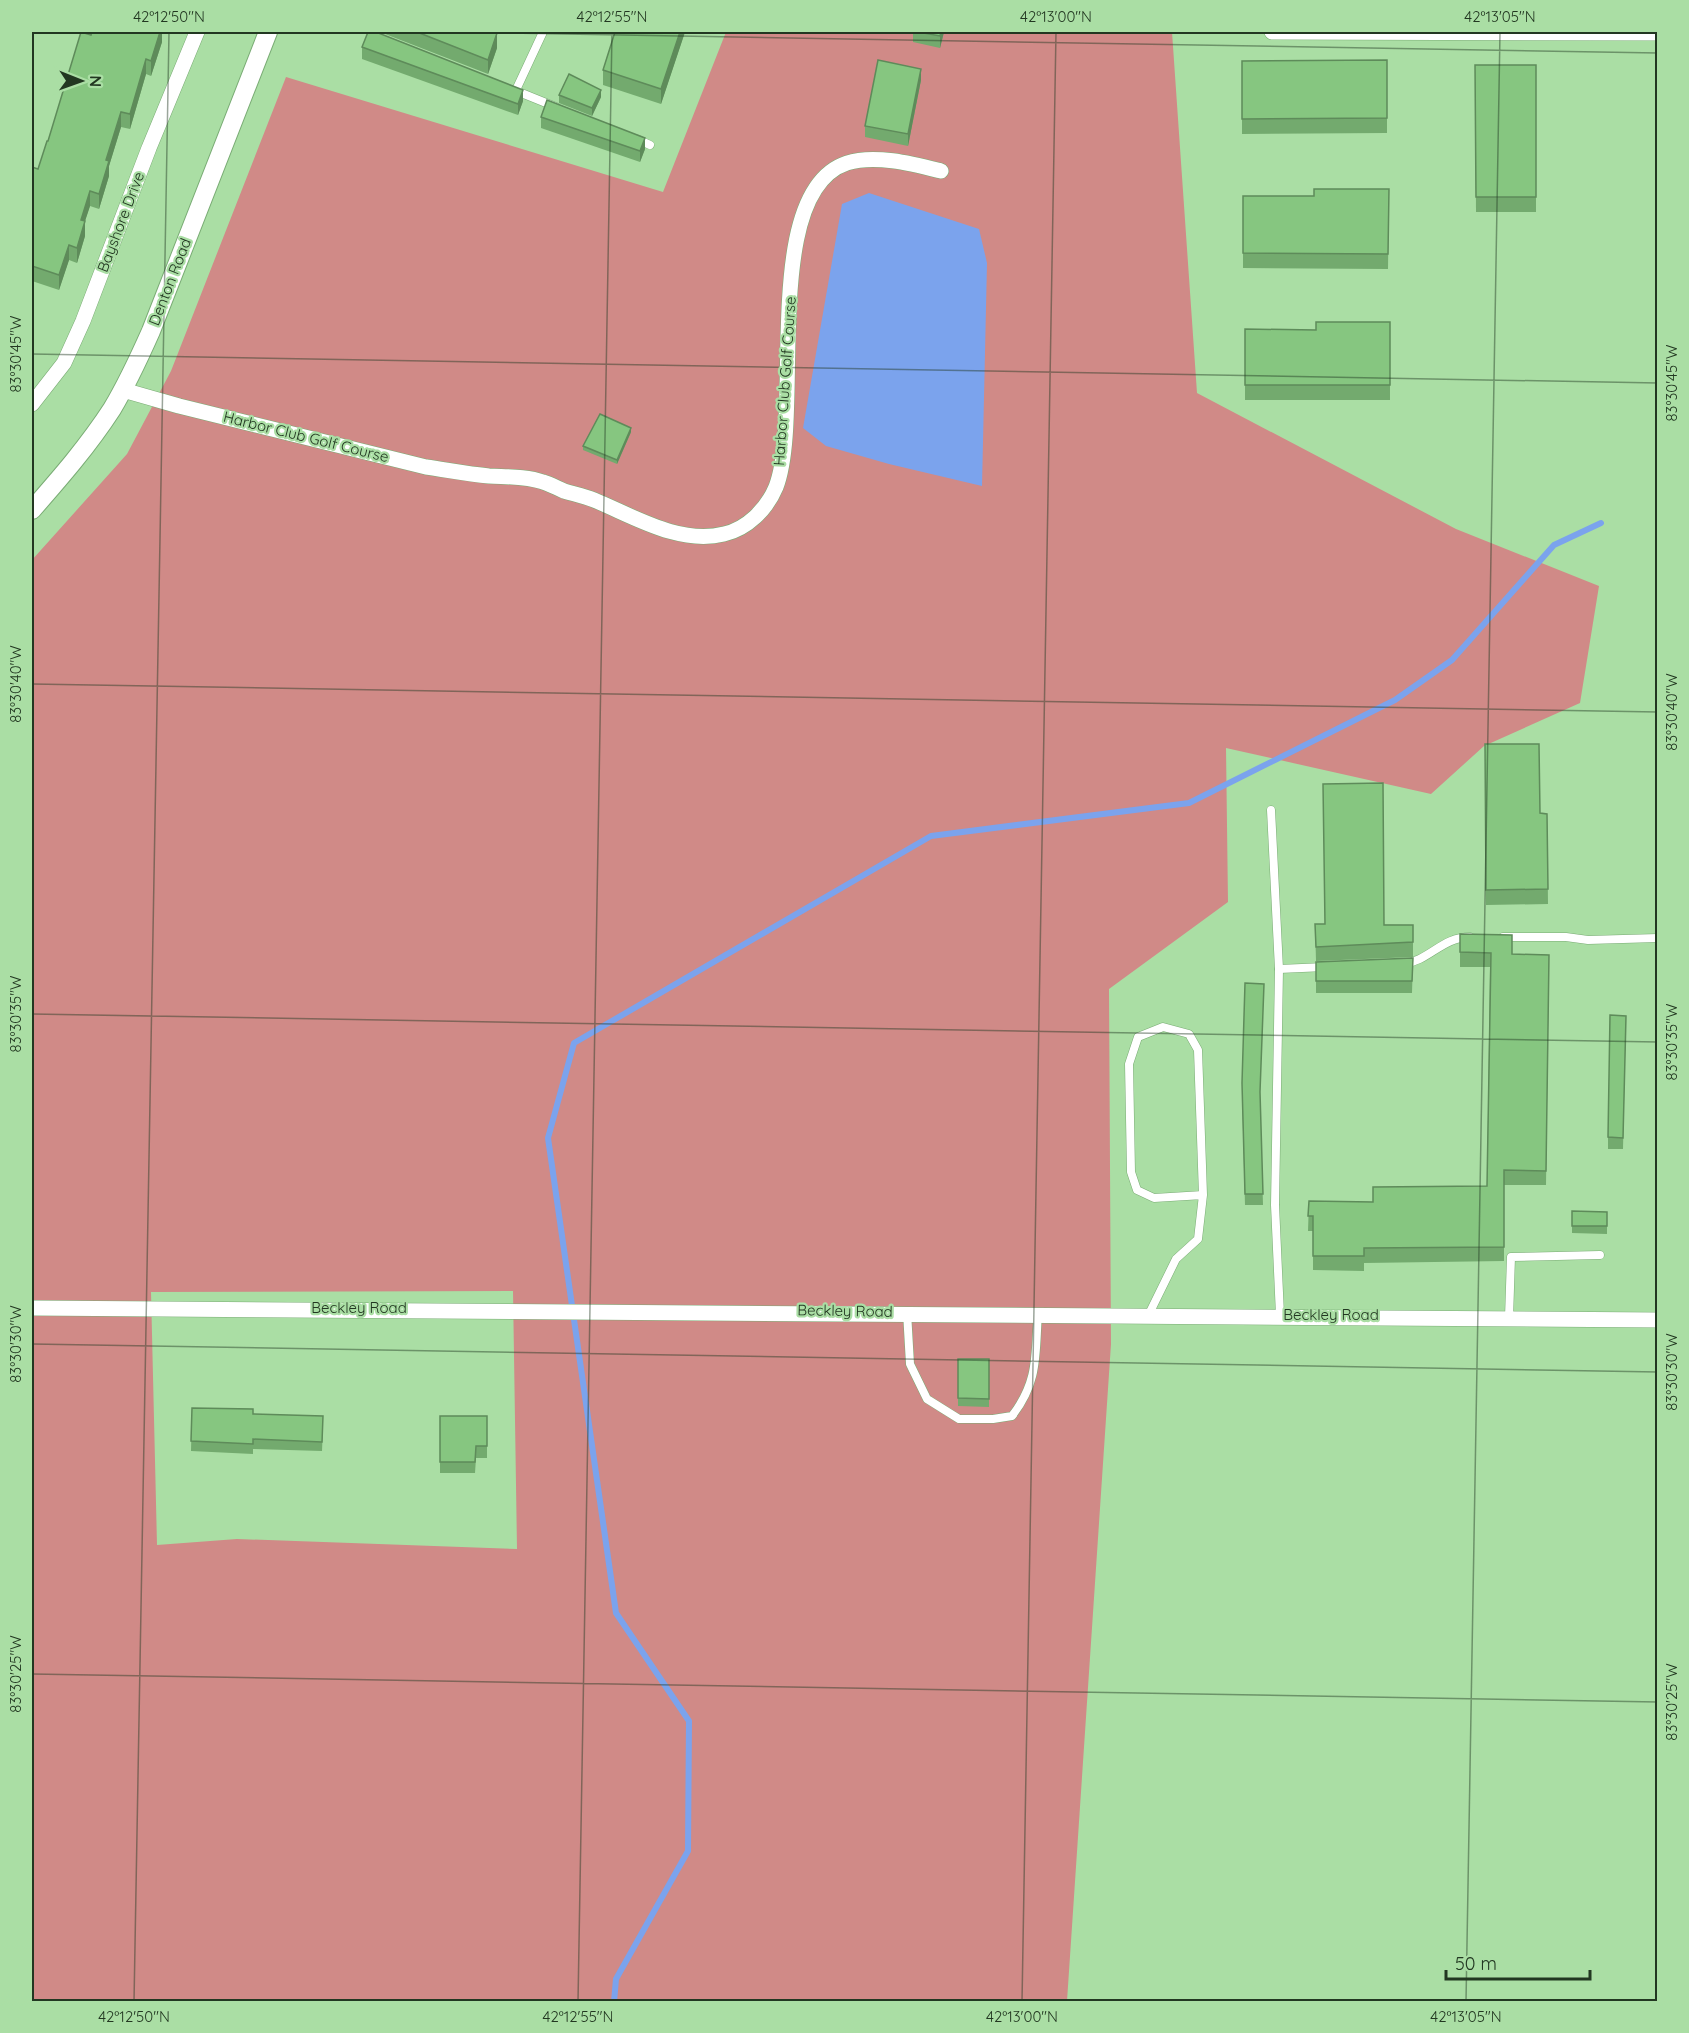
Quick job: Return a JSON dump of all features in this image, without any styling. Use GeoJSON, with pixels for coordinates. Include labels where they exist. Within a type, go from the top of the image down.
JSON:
{"type":"FeatureCollection","features":[{"type":"Feature","properties":{"kind":"street","name":"Bayshore Drive"},"geometry":{"type":"LineString","coordinates":[[32,404],[64,363],[83,321],[149,148],[197,32]]}},
{"type":"Feature","properties":{"kind":"street","name":"Denton Road"},"geometry":{"type":"LineString","coordinates":[[32,510],[88,444],[123,390],[151,331],[268,32]]}},
{"type":"Feature","properties":{"kind":"street"},"geometry":{"type":"LineString","coordinates":[[1272,32],[1658,33]]}},
{"type":"Feature","properties":{"kind":"street","name":"Harbor Club Golf Course"},"geometry":{"type":"LineString","coordinates":[[123,390],[179,406],[426,466],[458,472],[542,481],[594,500],[625,515],[674,532],[701,536],[723,534],[743,527],[758,514],[768,503],[776,487],[785,433],[790,295],[795,244],[803,214],[816,186],[834,169],[847,163],[864,161],[910,163],[940,171]]}},
{"type":"Feature","properties":{"kind":"street","name":"Beckley Road"},"geometry":{"type":"LineString","coordinates":[[32,1308],[908,1312],[1658,1320]]}},
{"type":"Feature","properties":{"kind":"lane"},"geometry":{"type":"LineString","coordinates":[[516,90],[543,32]]}},
{"type":"Feature","properties":{"kind":"lane"},"geometry":{"type":"LineString","coordinates":[[505,86],[567,111]]}},
{"type":"Feature","properties":{"kind":"lane"},"geometry":{"type":"LineString","coordinates":[[630,136],[650,145]]}},
{"type":"Feature","properties":{"kind":"lane"},"geometry":{"type":"LineString","coordinates":[[1271,810],[1279,969],[1275,1205],[1280,1315]]}},
{"type":"Feature","properties":{"kind":"lane"},"geometry":{"type":"LineString","coordinates":[[1400,965],[1414,963],[1458,937],[1479,937]]}},
{"type":"Feature","properties":{"kind":"lane"},"geometry":{"type":"LineString","coordinates":[[1490,937],[1566,937],[1588,940],[1658,938]]}},
{"type":"Feature","properties":{"kind":"lane"},"geometry":{"type":"LineString","coordinates":[[1279,969],[1334,967]]}},
{"type":"Feature","properties":{"kind":"lane"},"geometry":{"type":"LineString","coordinates":[[1149,1314],[1176,1259],[1198,1239],[1203,1195],[1198,1050],[1189,1034],[1163,1027],[1138,1037],[1130,1064],[1131,1172],[1137,1190],[1154,1198],[1203,1195]]}},
{"type":"Feature","properties":{"kind":"lane"},"geometry":{"type":"LineString","coordinates":[[1509,1318],[1511,1257],[1600,1255]]}},
{"type":"Feature","properties":{"kind":"lane"},"geometry":{"type":"LineString","coordinates":[[908,1312],[910,1364],[927,1399],[959,1419],[993,1419],[1012,1416],[1025,1399],[1033,1375],[1038,1313]]}},
{"type":"Feature","properties":{"kind":"shaded area"},"geometry":{"type":"Polygon","coordinates":[[[726,32],[1172,32],[1197,393],[1456,529],[1599,586],[1580,703],[1484,746],[1431,794],[1226,748],[1228,902],[1109,989],[1111,1344],[1067,2001],[32,2002],[32,560],[127,454],[171,371],[286,77],[663,192],[726,32]],[[513,1291],[151,1292],[157,1545],[237,1539],[517,1549],[513,1291]]]}},
{"type":"Feature","properties":{"kind":"water"},"geometry":{"type":"Polygon","coordinates":[[[869,193],[979,229],[987,263],[982,486],[826,446],[803,428],[842,204],[869,193]]]}},
{"type":"Feature","properties":{"kind":"building"},"geometry":{"type":"Polygon","coordinates":[[[81,32],[91,35],[92,32],[160,32],[151,61],[146,59],[130,114],[121,112],[106,160],[109,161],[99,194],[90,191],[81,220],[85,221],[77,248],[69,245],[59,275],[32,266],[32,167],[38,169],[81,32]]]}},
{"type":"Feature","properties":{"kind":"building"},"geometry":{"type":"Polygon","coordinates":[[[368,32],[376,32],[523,90],[518,104],[362,47],[368,32]]]}},
{"type":"Feature","properties":{"kind":"building"},"geometry":{"type":"Polygon","coordinates":[[[417,32],[492,32],[497,33],[488,60],[417,32]]]}},
{"type":"Feature","properties":{"kind":"building"},"geometry":{"type":"Polygon","coordinates":[[[615,32],[680,32],[661,89],[603,70],[615,32]]]}},
{"type":"Feature","properties":{"kind":"building"},"geometry":{"type":"Polygon","coordinates":[[[918,32],[941,32],[940,36],[918,32]]]}},
{"type":"Feature","properties":{"kind":"building"},"geometry":{"type":"Polygon","coordinates":[[[878,60],[921,69],[908,134],[865,126],[878,60]]]}},
{"type":"Feature","properties":{"kind":"building"},"geometry":{"type":"Polygon","coordinates":[[[1387,60],[1387,118],[1242,119],[1242,61],[1387,60]]]}},
{"type":"Feature","properties":{"kind":"building"},"geometry":{"type":"Polygon","coordinates":[[[1475,65],[1536,65],[1536,197],[1476,197],[1475,65]]]}},
{"type":"Feature","properties":{"kind":"building"},"geometry":{"type":"Polygon","coordinates":[[[569,74],[601,90],[592,108],[559,95],[569,74]]]}},
{"type":"Feature","properties":{"kind":"building"},"geometry":{"type":"Polygon","coordinates":[[[547,100],[645,138],[640,151],[541,117],[547,100]]]}},
{"type":"Feature","properties":{"kind":"building"},"geometry":{"type":"Polygon","coordinates":[[[1314,189],[1389,189],[1388,254],[1243,253],[1243,196],[1314,196],[1314,189]]]}},
{"type":"Feature","properties":{"kind":"building"},"geometry":{"type":"Polygon","coordinates":[[[1316,322],[1390,322],[1390,385],[1245,385],[1245,329],[1316,330],[1316,322]]]}},
{"type":"Feature","properties":{"kind":"building"},"geometry":{"type":"Polygon","coordinates":[[[600,414],[631,428],[617,460],[583,446],[600,414]]]}},
{"type":"Feature","properties":{"kind":"building"},"geometry":{"type":"Polygon","coordinates":[[[1485,744],[1539,744],[1540,813],[1547,814],[1548,889],[1486,890],[1485,744]]]}},
{"type":"Feature","properties":{"kind":"building"},"geometry":{"type":"Polygon","coordinates":[[[1383,783],[1384,925],[1413,925],[1413,942],[1316,947],[1315,924],[1325,924],[1323,784],[1383,783]]]}},
{"type":"Feature","properties":{"kind":"building"},"geometry":{"type":"Polygon","coordinates":[[[1460,934],[1512,935],[1512,954],[1549,955],[1546,1171],[1504,1170],[1504,1247],[1364,1248],[1364,1256],[1313,1256],[1313,1216],[1308,1216],[1309,1201],[1373,1202],[1373,1187],[1487,1186],[1491,953],[1460,952],[1460,934]]]}},
{"type":"Feature","properties":{"kind":"building"},"geometry":{"type":"Polygon","coordinates":[[[1413,958],[1412,981],[1316,981],[1316,962],[1413,958]]]}},
{"type":"Feature","properties":{"kind":"building"},"geometry":{"type":"Polygon","coordinates":[[[1245,983],[1264,984],[1260,1092],[1263,1194],[1245,1194],[1242,1083],[1245,983]]]}},
{"type":"Feature","properties":{"kind":"building"},"geometry":{"type":"Polygon","coordinates":[[[1610,1015],[1626,1016],[1623,1138],[1608,1137],[1610,1015]]]}},
{"type":"Feature","properties":{"kind":"building"},"geometry":{"type":"Polygon","coordinates":[[[1572,1211],[1607,1212],[1607,1226],[1572,1226],[1572,1211]]]}},
{"type":"Feature","properties":{"kind":"building"},"geometry":{"type":"Polygon","coordinates":[[[958,1359],[989,1359],[989,1399],[958,1398],[958,1359]]]}},
{"type":"Feature","properties":{"kind":"building"},"geometry":{"type":"Polygon","coordinates":[[[192,1408],[253,1409],[253,1414],[323,1416],[322,1442],[253,1439],[253,1444],[191,1441],[192,1408]]]}},
{"type":"Feature","properties":{"kind":"building"},"geometry":{"type":"Polygon","coordinates":[[[440,1416],[487,1416],[487,1446],[476,1446],[475,1462],[440,1462],[440,1416]]]}},
{"type":"Feature","properties":{"kind":"waterway"},"geometry":{"type":"LineString","coordinates":[[614,2002],[616,1979],[688,1851],[689,1721],[616,1613],[548,1138],[574,1043],[931,836],[1189,803],[1395,700],[1452,660],[1554,545],[1601,523]]}}]}
